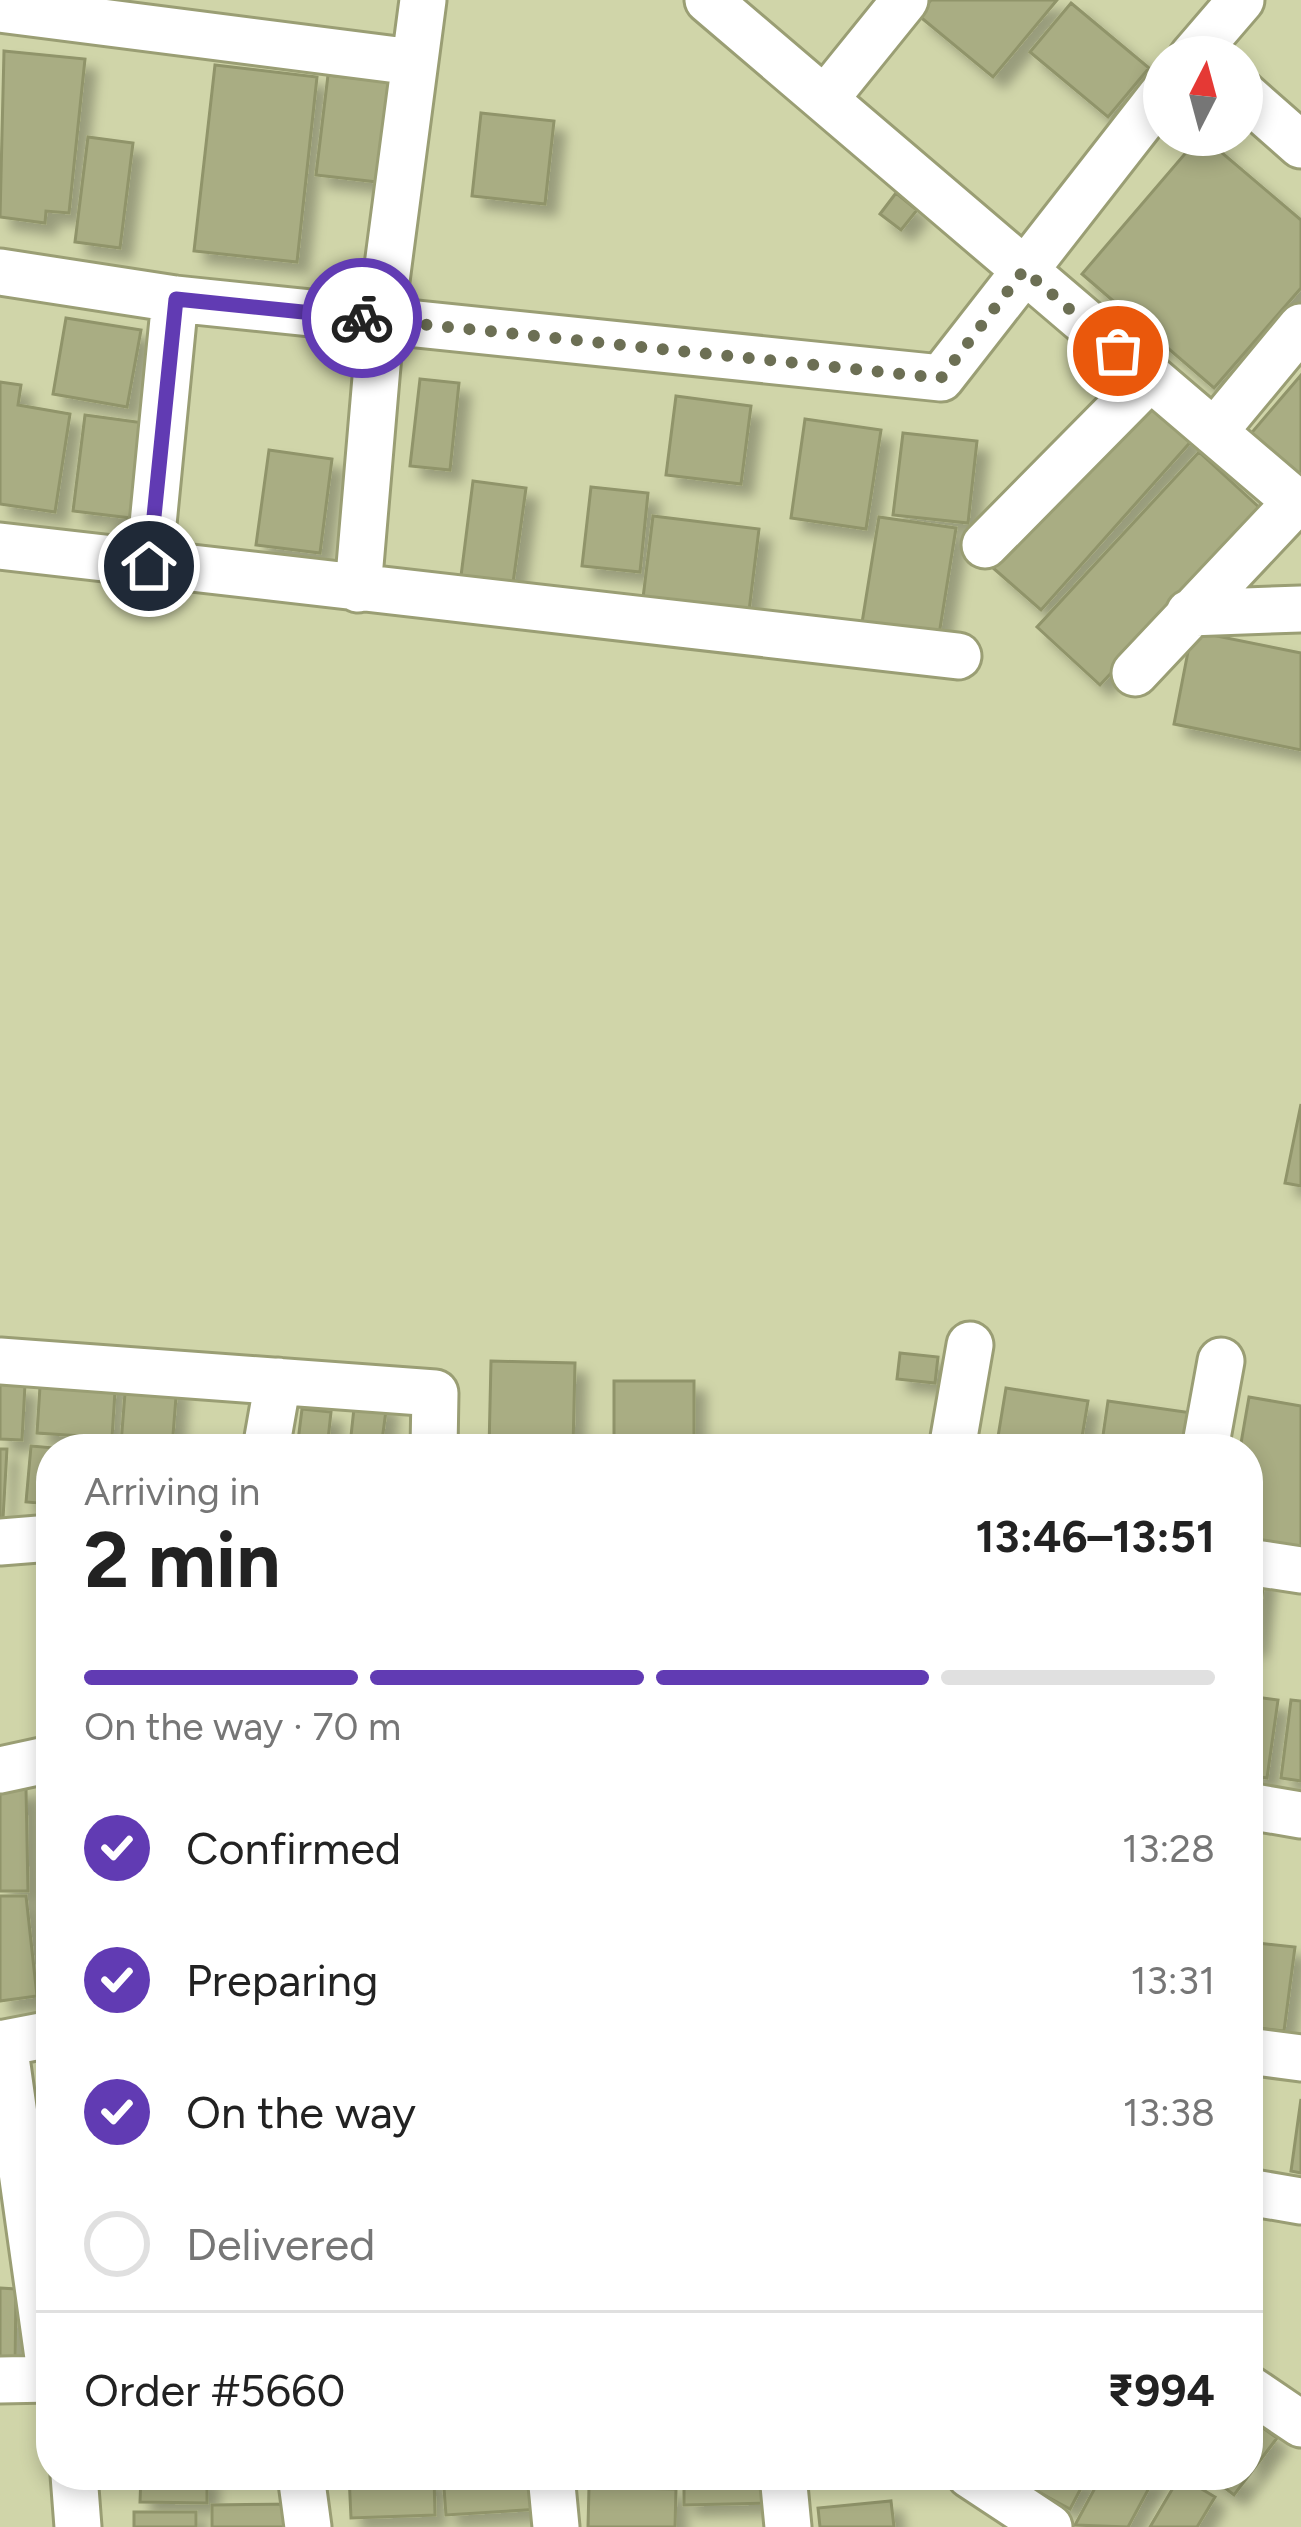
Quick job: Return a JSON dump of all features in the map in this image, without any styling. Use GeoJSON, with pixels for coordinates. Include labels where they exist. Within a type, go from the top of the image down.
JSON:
{"type":"FeatureCollection","features":[{"type":"Feature","properties":{"kind":"street"},"geometry":{"type":"LineString","coordinates":[[358,589],[381,320],[423,0]]}},
{"type":"Feature","properties":{"kind":"street"},"geometry":{"type":"LineString","coordinates":[[708,0],[1299,504],[1135,673]]}},
{"type":"Feature","properties":{"kind":"street"},"geometry":{"type":"LineString","coordinates":[[825,99],[905,0]]}},
{"type":"Feature","properties":{"kind":"street"},"geometry":{"type":"LineString","coordinates":[[1211,36],[1240,0]]}},
{"type":"Feature","properties":{"kind":"street"},"geometry":{"type":"LineString","coordinates":[[0,9],[413,62]]}},
{"type":"Feature","properties":{"kind":"street"},"geometry":{"type":"LineString","coordinates":[[1263,112],[1301,145]]}},
{"type":"Feature","properties":{"kind":"street"},"geometry":{"type":"LineString","coordinates":[[0,272],[176,299],[941,378],[1143,119]]}},
{"type":"Feature","properties":{"kind":"street"},"geometry":{"type":"LineString","coordinates":[[149,566],[176,299]]}},
{"type":"Feature","properties":{"kind":"street"},"geometry":{"type":"LineString","coordinates":[[1214,433],[1301,327]]}},
{"type":"Feature","properties":{"kind":"street"},"geometry":{"type":"LineString","coordinates":[[985,544],[1150,378]]}},
{"type":"Feature","properties":{"kind":"street"},"geometry":{"type":"LineString","coordinates":[[0,546],[958,656]]}},
{"type":"Feature","properties":{"kind":"street"},"geometry":{"type":"LineString","coordinates":[[1189,614],[1301,609]]}},
{"type":"Feature","properties":{"kind":"street"},"geometry":{"type":"LineString","coordinates":[[955,1434],[970,1346]]}},
{"type":"Feature","properties":{"kind":"street"},"geometry":{"type":"LineString","coordinates":[[0,1361],[435,1394],[434,1434]]}},
{"type":"Feature","properties":{"kind":"street"},"geometry":{"type":"LineString","coordinates":[[1208,1434],[1221,1361]]}},
{"type":"Feature","properties":{"kind":"street"},"geometry":{"type":"LineString","coordinates":[[269,1434],[278,1381]]}},
{"type":"Feature","properties":{"kind":"street"},"geometry":{"type":"LineString","coordinates":[[0,1542],[36,1539]]}},
{"type":"Feature","properties":{"kind":"street"},"geometry":{"type":"LineString","coordinates":[[1263,1564],[1301,1570]]}},
{"type":"Feature","properties":{"kind":"street"},"geometry":{"type":"LineString","coordinates":[[0,1770],[36,1762]]}},
{"type":"Feature","properties":{"kind":"street"},"geometry":{"type":"LineString","coordinates":[[1263,1809],[1301,1815]]}},
{"type":"Feature","properties":{"kind":"street"},"geometry":{"type":"LineString","coordinates":[[36,2037],[2,2044],[36,2276]]}},
{"type":"Feature","properties":{"kind":"street"},"geometry":{"type":"LineString","coordinates":[[1263,2053],[1301,2058]]}},
{"type":"Feature","properties":{"kind":"street"},"geometry":{"type":"LineString","coordinates":[[1263,2195],[1301,2201]]}},
{"type":"Feature","properties":{"kind":"street"},"geometry":{"type":"LineString","coordinates":[[0,2380],[36,2379]]}},
{"type":"Feature","properties":{"kind":"street"},"geometry":{"type":"LineString","coordinates":[[1263,2398],[1301,2424]]}},
{"type":"Feature","properties":{"kind":"street"},"geometry":{"type":"LineString","coordinates":[[75,2490],[78,2527]]}},
{"type":"Feature","properties":{"kind":"street"},"geometry":{"type":"LineString","coordinates":[[303,2490],[308,2527]]}},
{"type":"Feature","properties":{"kind":"street"},"geometry":{"type":"LineString","coordinates":[[552,2490],[556,2527]]}},
{"type":"Feature","properties":{"kind":"street"},"geometry":{"type":"LineString","coordinates":[[785,2490],[788,2527]]}},
{"type":"Feature","properties":{"kind":"street"},"geometry":{"type":"LineString","coordinates":[[993,2490],[1049,2527]]}},
{"type":"Feature","properties":{"kind":"building"},"geometry":{"type":"Polygon","coordinates":[[[931,0],[1057,0],[993,77],[918,15],[931,0]]]}},
{"type":"Feature","properties":{"kind":"building"},"geometry":{"type":"Polygon","coordinates":[[[1071,3],[1143,63],[1143,75],[1108,117],[1030,52],[1071,3]]]}},
{"type":"Feature","properties":{"kind":"building"},"geometry":{"type":"Polygon","coordinates":[[[4,51],[85,59],[69,213],[46,211],[45,223],[0,217],[4,51]]]}},
{"type":"Feature","properties":{"kind":"building"},"geometry":{"type":"Polygon","coordinates":[[[215,65],[317,77],[297,262],[194,251],[215,65]]]}},
{"type":"Feature","properties":{"kind":"building"},"geometry":{"type":"Polygon","coordinates":[[[328,75],[397,83],[386,183],[316,175],[328,75]]]}},
{"type":"Feature","properties":{"kind":"building"},"geometry":{"type":"Polygon","coordinates":[[[481,113],[554,121],[545,204],[472,196],[481,113]]]}},
{"type":"Feature","properties":{"kind":"building"},"geometry":{"type":"Polygon","coordinates":[[[88,137],[133,143],[120,248],[75,242],[88,137]]]}},
{"type":"Feature","properties":{"kind":"building"},"geometry":{"type":"Polygon","coordinates":[[[1183,156],[1226,156],[1301,220],[1301,288],[1214,388],[1082,274],[1183,156]]]}},
{"type":"Feature","properties":{"kind":"building"},"geometry":{"type":"Polygon","coordinates":[[[896,193],[917,210],[901,230],[880,214],[896,193]]]}},
{"type":"Feature","properties":{"kind":"building"},"geometry":{"type":"Polygon","coordinates":[[[66,318],[141,330],[127,407],[53,394],[66,318]]]}},
{"type":"Feature","properties":{"kind":"building"},"geometry":{"type":"Polygon","coordinates":[[[1301,375],[1301,482],[1248,437],[1301,375]]]}},
{"type":"Feature","properties":{"kind":"building"},"geometry":{"type":"Polygon","coordinates":[[[420,379],[459,383],[450,470],[410,466],[420,379]]]}},
{"type":"Feature","properties":{"kind":"building"},"geometry":{"type":"Polygon","coordinates":[[[0,382],[21,385],[18,405],[70,414],[55,512],[0,504],[0,382]]]}},
{"type":"Feature","properties":{"kind":"building"},"geometry":{"type":"Polygon","coordinates":[[[1145,394],[1194,438],[1041,610],[992,567],[1145,394]]]}},
{"type":"Feature","properties":{"kind":"building"},"geometry":{"type":"Polygon","coordinates":[[[676,396],[751,406],[741,484],[666,475],[676,396]]]}},
{"type":"Feature","properties":{"kind":"building"},"geometry":{"type":"Polygon","coordinates":[[[85,415],[144,423],[131,518],[73,511],[85,415]]]}},
{"type":"Feature","properties":{"kind":"building"},"geometry":{"type":"Polygon","coordinates":[[[805,419],[881,430],[866,529],[791,518],[805,419]]]}},
{"type":"Feature","properties":{"kind":"building"},"geometry":{"type":"Polygon","coordinates":[[[903,433],[977,441],[968,523],[893,515],[903,433]]]}},
{"type":"Feature","properties":{"kind":"building"},"geometry":{"type":"Polygon","coordinates":[[[269,450],[332,459],[320,553],[256,545],[269,450]]]}},
{"type":"Feature","properties":{"kind":"building"},"geometry":{"type":"Polygon","coordinates":[[[1199,452],[1262,510],[1100,685],[1037,627],[1199,452]]]}},
{"type":"Feature","properties":{"kind":"building"},"geometry":{"type":"Polygon","coordinates":[[[473,481],[526,488],[513,583],[461,576],[473,481]]]}},
{"type":"Feature","properties":{"kind":"building"},"geometry":{"type":"Polygon","coordinates":[[[591,487],[648,493],[640,572],[582,566],[591,487]]]}},
{"type":"Feature","properties":{"kind":"building"},"geometry":{"type":"Polygon","coordinates":[[[653,516],[759,529],[749,611],[643,598],[653,516]]]}},
{"type":"Feature","properties":{"kind":"building"},"geometry":{"type":"Polygon","coordinates":[[[879,517],[956,528],[938,641],[861,629],[879,517]]]}},
{"type":"Feature","properties":{"kind":"building"},"geometry":{"type":"Polygon","coordinates":[[[1192,631],[1301,653],[1301,750],[1174,724],[1192,631]]]}},
{"type":"Feature","properties":{"kind":"building"},"geometry":{"type":"Polygon","coordinates":[[[1301,1104],[1301,1186],[1285,1183],[1301,1104]]]}},
{"type":"Feature","properties":{"kind":"building"},"geometry":{"type":"Polygon","coordinates":[[[900,1353],[938,1357],[935,1383],[897,1379],[900,1353]]]}},
{"type":"Feature","properties":{"kind":"building"},"geometry":{"type":"Polygon","coordinates":[[[491,1361],[575,1363],[573,1434],[489,1434],[491,1361]]]}},
{"type":"Feature","properties":{"kind":"building"},"geometry":{"type":"Polygon","coordinates":[[[41,1371],[116,1376],[112,1434],[37,1433],[41,1371]]]}},
{"type":"Feature","properties":{"kind":"building"},"geometry":{"type":"Polygon","coordinates":[[[126,1380],[177,1384],[173,1434],[122,1434],[126,1380]]]}},
{"type":"Feature","properties":{"kind":"building"},"geometry":{"type":"Polygon","coordinates":[[[614,1381],[694,1381],[694,1434],[614,1434],[614,1381]]]}},
{"type":"Feature","properties":{"kind":"building"},"geometry":{"type":"Polygon","coordinates":[[[0,1383],[25,1385],[22,1440],[0,1439],[0,1383]]]}},
{"type":"Feature","properties":{"kind":"building"},"geometry":{"type":"Polygon","coordinates":[[[1006,1388],[1088,1401],[1082,1434],[998,1434],[1006,1388]]]}},
{"type":"Feature","properties":{"kind":"building"},"geometry":{"type":"Polygon","coordinates":[[[1249,1397],[1301,1406],[1301,1547],[1263,1541],[1263,1434],[1243,1434],[1249,1397]]]}},
{"type":"Feature","properties":{"kind":"building"},"geometry":{"type":"Polygon","coordinates":[[[355,1399],[387,1403],[383,1434],[351,1434],[355,1399]]]}},
{"type":"Feature","properties":{"kind":"building"},"geometry":{"type":"Polygon","coordinates":[[[1108,1401],[1192,1413],[1189,1434],[1103,1434],[1108,1401]]]}},
{"type":"Feature","properties":{"kind":"building"},"geometry":{"type":"Polygon","coordinates":[[[302,1409],[331,1412],[329,1434],[299,1434],[302,1409]]]}},
{"type":"Feature","properties":{"kind":"building"},"geometry":{"type":"Polygon","coordinates":[[[31,1446],[36,1446],[36,1503],[26,1502],[31,1446]]]}},
{"type":"Feature","properties":{"kind":"building"},"geometry":{"type":"Polygon","coordinates":[[[0,1449],[7,1449],[3,1519],[0,1519],[0,1449]]]}},
{"type":"Feature","properties":{"kind":"building"},"geometry":{"type":"Polygon","coordinates":[[[1263,1698],[1278,1700],[1267,1778],[1263,1777],[1263,1698]]]}},
{"type":"Feature","properties":{"kind":"building"},"geometry":{"type":"Polygon","coordinates":[[[1291,1700],[1301,1701],[1301,1781],[1281,1778],[1291,1700]]]}},
{"type":"Feature","properties":{"kind":"building"},"geometry":{"type":"Polygon","coordinates":[[[0,1788],[26,1788],[28,1891],[0,1891],[0,1788]]]}},
{"type":"Feature","properties":{"kind":"building"},"geometry":{"type":"Polygon","coordinates":[[[0,1896],[26,1896],[36,1996],[0,2001],[0,1896]]]}},
{"type":"Feature","properties":{"kind":"building"},"geometry":{"type":"Polygon","coordinates":[[[1263,1944],[1295,1947],[1284,2031],[1263,2029],[1263,1944]]]}},
{"type":"Feature","properties":{"kind":"building"},"geometry":{"type":"Polygon","coordinates":[[[1301,2099],[1301,2173],[1291,2171],[1301,2099]]]}},
{"type":"Feature","properties":{"kind":"building"},"geometry":{"type":"Polygon","coordinates":[[[0,2288],[16,2289],[15,2370],[0,2370],[0,2288]]]}},
{"type":"Feature","properties":{"kind":"building"},"geometry":{"type":"Polygon","coordinates":[[[1263,2428],[1277,2438],[1263,2457],[1263,2428]]]}},
{"type":"Feature","properties":{"kind":"building"},"geometry":{"type":"Polygon","coordinates":[[[140,2490],[207,2490],[207,2503],[140,2502],[140,2490]]]}},
{"type":"Feature","properties":{"kind":"building"},"geometry":{"type":"Polygon","coordinates":[[[350,2490],[434,2490],[435,2515],[351,2518],[350,2490]]]}},
{"type":"Feature","properties":{"kind":"building"},"geometry":{"type":"Polygon","coordinates":[[[444,2490],[538,2490],[540,2509],[446,2515],[444,2490]]]}},
{"type":"Feature","properties":{"kind":"building"},"geometry":{"type":"Polygon","coordinates":[[[589,2490],[676,2490],[675,2527],[588,2527],[589,2490]]]}},
{"type":"Feature","properties":{"kind":"building"},"geometry":{"type":"Polygon","coordinates":[[[684,2490],[775,2490],[775,2503],[684,2505],[684,2490]]]}},
{"type":"Feature","properties":{"kind":"building"},"geometry":{"type":"Polygon","coordinates":[[[1035,2490],[1080,2490],[1070,2509],[1035,2490]]]}},
{"type":"Feature","properties":{"kind":"building"},"geometry":{"type":"Polygon","coordinates":[[[1094,2490],[1148,2490],[1128,2527],[1075,2525],[1094,2490]]]}},
{"type":"Feature","properties":{"kind":"building"},"geometry":{"type":"Polygon","coordinates":[[[1172,2490],[1203,2490],[1215,2497],[1197,2527],[1150,2527],[1172,2490]]]}},
{"type":"Feature","properties":{"kind":"building"},"geometry":{"type":"Polygon","coordinates":[[[891,2501],[894,2527],[820,2527],[818,2508],[891,2501]]]}},
{"type":"Feature","properties":{"kind":"building"},"geometry":{"type":"Polygon","coordinates":[[[294,2504],[294,2527],[212,2527],[212,2505],[294,2504]]]}},
{"type":"Feature","properties":{"kind":"building"},"geometry":{"type":"Polygon","coordinates":[[[134,2512],[196,2512],[196,2527],[134,2527],[134,2512]]]}},
{"type":"Feature","properties":{"kind":"way so far"},"geometry":{"type":"LineString","coordinates":[[362,318],[941,378],[1024,270],[1118,351]]}},
{"type":"Feature","properties":{"kind":"route"},"geometry":{"type":"LineString","coordinates":[[149,566],[176,299],[362,318]]}}]}
